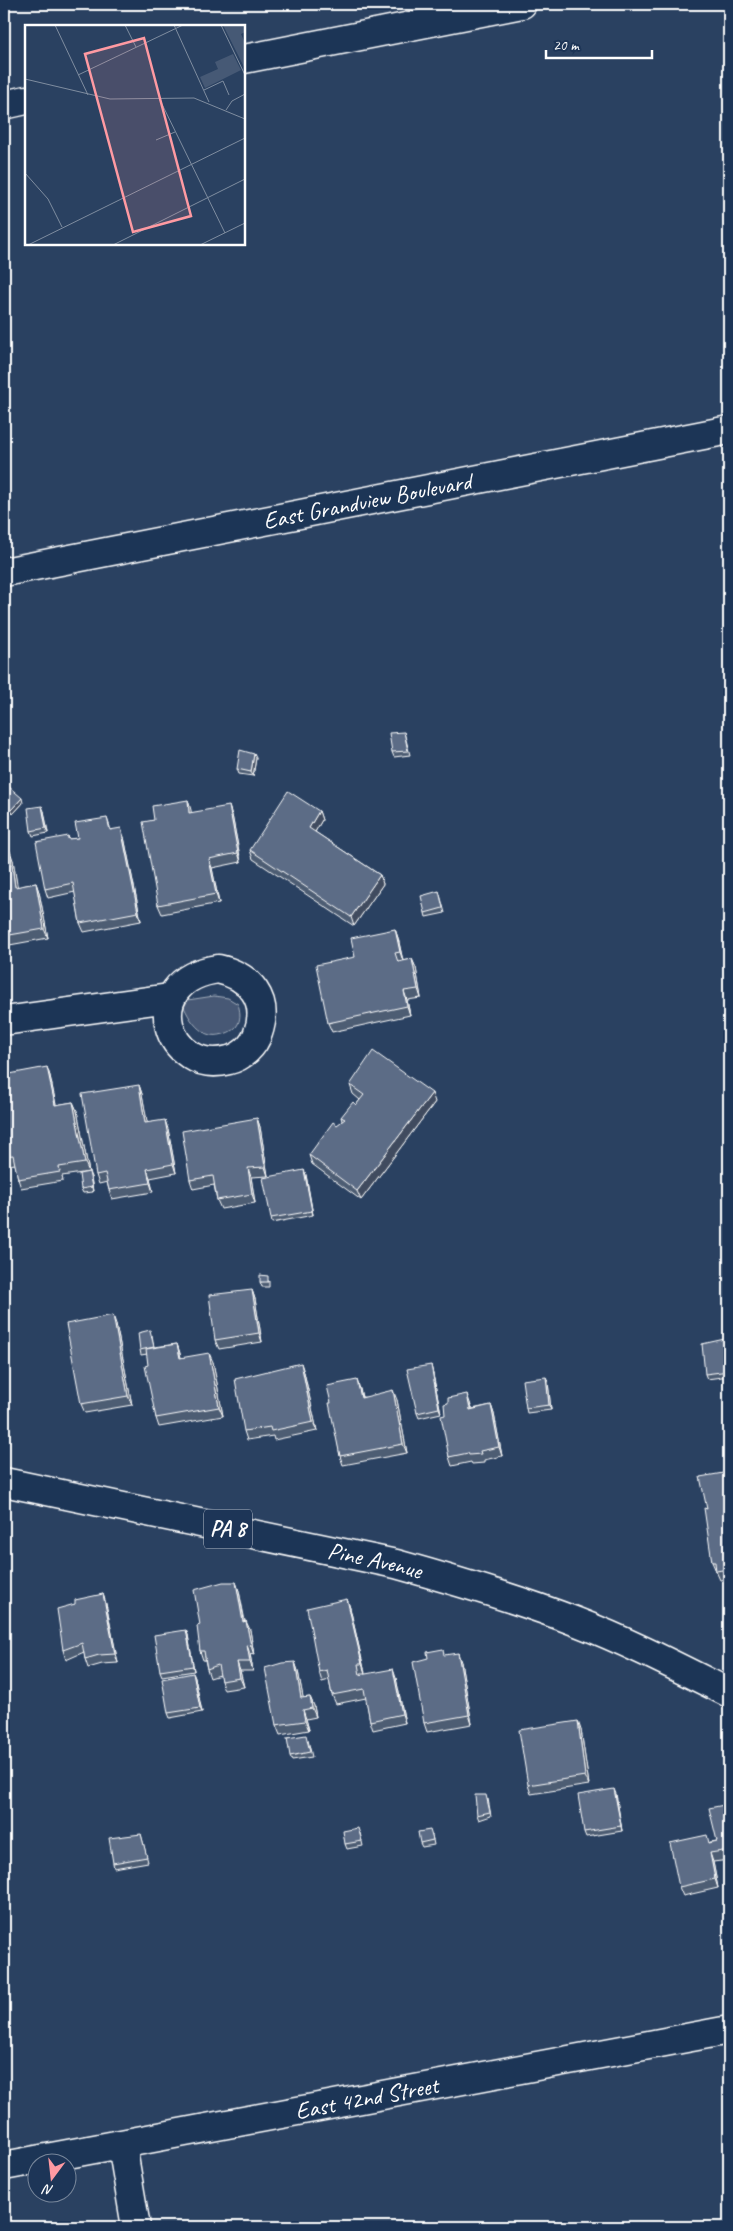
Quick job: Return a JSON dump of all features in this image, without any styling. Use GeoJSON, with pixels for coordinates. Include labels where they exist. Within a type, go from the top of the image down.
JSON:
{"type":"FeatureCollection","features":[{"type":"Feature","properties":{"kind":"street"},"geometry":{"type":"LineString","coordinates":[[245,59],[522,4]]}},
{"type":"Feature","properties":{"kind":"street"},"geometry":{"type":"LineString","coordinates":[[4,105],[25,100]]}},
{"type":"Feature","properties":{"kind":"street","name":"East Grandview Boulevard"},"geometry":{"type":"LineString","coordinates":[[4,572],[729,430]]}},
{"type":"Feature","properties":{"kind":"street"},"geometry":{"type":"LineString","coordinates":[[4,1021],[169,998]]}},
{"type":"Feature","properties":{"kind":"street","name":"Pine Avenue"},"geometry":{"type":"LineString","coordinates":[[4,1482],[396,1564],[452,1580],[578,1622],[639,1649],[729,1693]]}},
{"type":"Feature","properties":{"kind":"street","name":"East 42nd Street"},"geometry":{"type":"LineString","coordinates":[[4,2166],[729,2030]]}},
{"type":"Feature","properties":{"kind":"street"},"geometry":{"type":"LineString","coordinates":[[122,2145],[136,2227]]}},
{"type":"Feature","properties":{"kind":"shaded area"},"geometry":{"type":"Polygon","coordinates":[[[214,996],[228,998],[238,1004],[240,1019],[238,1024],[233,1030],[224,1034],[211,1035],[199,1029],[184,1007],[188,1000],[214,996]]]}},
{"type":"Feature","properties":{"kind":"building"},"geometry":{"type":"Polygon","coordinates":[[[404,732],[408,751],[392,752],[389,733],[404,732]]]}},
{"type":"Feature","properties":{"kind":"building"},"geometry":{"type":"Polygon","coordinates":[[[240,750],[254,754],[251,772],[237,769],[240,750]]]}},
{"type":"Feature","properties":{"kind":"building"},"geometry":{"type":"Polygon","coordinates":[[[8,786],[22,798],[11,810],[4,803],[4,792],[8,786]]]}},
{"type":"Feature","properties":{"kind":"building"},"geometry":{"type":"Polygon","coordinates":[[[288,791],[319,811],[309,828],[380,875],[351,917],[250,850],[288,791]]]}},
{"type":"Feature","properties":{"kind":"building"},"geometry":{"type":"Polygon","coordinates":[[[188,800],[189,813],[229,806],[238,853],[209,859],[216,894],[158,905],[143,822],[154,820],[152,806],[188,800]]]}},
{"type":"Feature","properties":{"kind":"building"},"geometry":{"type":"Polygon","coordinates":[[[42,806],[46,828],[31,831],[28,808],[42,806]]]}},
{"type":"Feature","properties":{"kind":"building"},"geometry":{"type":"Polygon","coordinates":[[[107,818],[110,830],[121,828],[138,912],[80,923],[73,883],[45,889],[36,842],[68,836],[68,839],[78,838],[75,823],[107,818]]]}},
{"type":"Feature","properties":{"kind":"building"},"geometry":{"type":"Polygon","coordinates":[[[10,851],[15,887],[36,883],[44,929],[4,936],[4,852],[10,851]]]}},
{"type":"Feature","properties":{"kind":"building"},"geometry":{"type":"Polygon","coordinates":[[[439,891],[443,908],[425,913],[421,896],[439,891]]]}},
{"type":"Feature","properties":{"kind":"building"},"geometry":{"type":"Polygon","coordinates":[[[395,929],[400,952],[395,953],[398,962],[412,959],[418,989],[404,991],[407,1006],[328,1023],[316,965],[355,957],[351,938],[395,929]]]}},
{"type":"Feature","properties":{"kind":"building"},"geometry":{"type":"Polygon","coordinates":[[[373,1051],[432,1093],[357,1191],[309,1155],[333,1122],[337,1125],[345,1119],[341,1117],[353,1102],[356,1105],[364,1095],[350,1085],[373,1051]]]}},
{"type":"Feature","properties":{"kind":"building"},"geometry":{"type":"Polygon","coordinates":[[[47,1067],[55,1105],[73,1102],[85,1163],[59,1167],[60,1172],[18,1179],[13,1155],[5,1156],[4,1151],[4,1075],[47,1067]]]}},
{"type":"Feature","properties":{"kind":"building"},"geometry":{"type":"Polygon","coordinates":[[[139,1085],[145,1123],[165,1120],[173,1164],[147,1169],[150,1183],[109,1190],[105,1173],[96,1175],[82,1094],[139,1085]]]}},
{"type":"Feature","properties":{"kind":"building"},"geometry":{"type":"Polygon","coordinates":[[[257,1118],[265,1167],[248,1168],[252,1194],[217,1200],[213,1176],[190,1180],[182,1131],[257,1118]]]}},
{"type":"Feature","properties":{"kind":"building"},"geometry":{"type":"Polygon","coordinates":[[[304,1170],[312,1211],[271,1218],[263,1178],[304,1170]]]}},
{"type":"Feature","properties":{"kind":"building"},"geometry":{"type":"Polygon","coordinates":[[[89,1172],[92,1187],[81,1189],[79,1174],[89,1172]]]}},
{"type":"Feature","properties":{"kind":"building"},"geometry":{"type":"Polygon","coordinates":[[[260,1275],[268,1276],[268,1282],[260,1282],[260,1275]]]}},
{"type":"Feature","properties":{"kind":"building"},"geometry":{"type":"Polygon","coordinates":[[[252,1290],[259,1333],[215,1340],[209,1295],[252,1290]]]}},
{"type":"Feature","properties":{"kind":"building"},"geometry":{"type":"Polygon","coordinates":[[[113,1315],[128,1396],[81,1404],[66,1324],[113,1315]]]}},
{"type":"Feature","properties":{"kind":"building"},"geometry":{"type":"Polygon","coordinates":[[[150,1330],[154,1347],[140,1350],[138,1333],[150,1330]]]}},
{"type":"Feature","properties":{"kind":"building"},"geometry":{"type":"Polygon","coordinates":[[[729,1338],[729,1371],[705,1374],[702,1344],[729,1338]]]}},
{"type":"Feature","properties":{"kind":"building"},"geometry":{"type":"Polygon","coordinates":[[[177,1344],[180,1358],[209,1353],[219,1407],[156,1418],[145,1366],[148,1365],[146,1349],[177,1344]]]}},
{"type":"Feature","properties":{"kind":"building"},"geometry":{"type":"Polygon","coordinates":[[[301,1363],[313,1422],[271,1431],[270,1427],[244,1431],[235,1379],[301,1363]]]}},
{"type":"Feature","properties":{"kind":"building"},"geometry":{"type":"Polygon","coordinates":[[[431,1365],[439,1408],[417,1413],[407,1369],[431,1365]]]}},
{"type":"Feature","properties":{"kind":"building"},"geometry":{"type":"Polygon","coordinates":[[[546,1377],[549,1405],[526,1408],[522,1380],[546,1377]]]}},
{"type":"Feature","properties":{"kind":"building"},"geometry":{"type":"Polygon","coordinates":[[[357,1380],[361,1398],[393,1390],[403,1444],[340,1456],[327,1386],[357,1380]]]}},
{"type":"Feature","properties":{"kind":"building"},"geometry":{"type":"Polygon","coordinates":[[[467,1394],[470,1410],[491,1405],[499,1447],[480,1451],[481,1454],[469,1455],[468,1453],[449,1457],[441,1416],[445,1415],[444,1404],[448,1403],[448,1398],[467,1394]]]}},
{"type":"Feature","properties":{"kind":"building"},"geometry":{"type":"Polygon","coordinates":[[[729,1472],[729,1569],[716,1571],[715,1562],[712,1562],[704,1508],[707,1509],[700,1477],[729,1472]]]}},
{"type":"Feature","properties":{"kind":"building"},"geometry":{"type":"Polygon","coordinates":[[[223,1582],[236,1582],[243,1622],[246,1621],[251,1646],[247,1645],[250,1662],[237,1662],[240,1678],[221,1681],[218,1665],[207,1669],[204,1651],[200,1651],[197,1626],[200,1625],[194,1590],[223,1582]]]}},
{"type":"Feature","properties":{"kind":"building"},"geometry":{"type":"Polygon","coordinates":[[[103,1594],[115,1654],[99,1655],[85,1659],[82,1643],[63,1650],[57,1609],[75,1604],[75,1600],[103,1594]]]}},
{"type":"Feature","properties":{"kind":"building"},"geometry":{"type":"Polygon","coordinates":[[[347,1599],[362,1664],[358,1664],[360,1675],[393,1669],[402,1714],[370,1721],[364,1689],[332,1695],[327,1670],[319,1672],[307,1608],[347,1599]]]}},
{"type":"Feature","properties":{"kind":"building"},"geometry":{"type":"Polygon","coordinates":[[[186,1630],[193,1666],[160,1671],[154,1635],[186,1630]]]}},
{"type":"Feature","properties":{"kind":"building"},"geometry":{"type":"Polygon","coordinates":[[[443,1649],[444,1655],[458,1653],[469,1715],[424,1723],[413,1662],[428,1658],[427,1652],[443,1649]]]}},
{"type":"Feature","properties":{"kind":"building"},"geometry":{"type":"Polygon","coordinates":[[[295,1662],[301,1698],[310,1697],[312,1708],[303,1710],[305,1721],[276,1725],[265,1668],[282,1663],[295,1662]]]}},
{"type":"Feature","properties":{"kind":"building"},"geometry":{"type":"Polygon","coordinates":[[[193,1673],[200,1708],[168,1713],[162,1679],[193,1673]]]}},
{"type":"Feature","properties":{"kind":"building"},"geometry":{"type":"Polygon","coordinates":[[[578,1721],[585,1776],[528,1785],[519,1730],[578,1721]]]}},
{"type":"Feature","properties":{"kind":"building"},"geometry":{"type":"Polygon","coordinates":[[[306,1735],[310,1752],[290,1756],[287,1738],[306,1735]]]}},
{"type":"Feature","properties":{"kind":"building"},"geometry":{"type":"Polygon","coordinates":[[[614,1789],[621,1826],[584,1832],[578,1795],[614,1789]]]}},
{"type":"Feature","properties":{"kind":"building"},"geometry":{"type":"Polygon","coordinates":[[[475,1795],[486,1795],[490,1812],[477,1815],[475,1795]]]}},
{"type":"Feature","properties":{"kind":"building"},"geometry":{"type":"Polygon","coordinates":[[[729,1804],[729,1850],[710,1853],[715,1879],[679,1887],[670,1843],[707,1835],[709,1843],[717,1841],[709,1808],[729,1804]]]}},
{"type":"Feature","properties":{"kind":"building"},"geometry":{"type":"Polygon","coordinates":[[[358,1828],[362,1841],[345,1844],[343,1831],[358,1828]]]}},
{"type":"Feature","properties":{"kind":"building"},"geometry":{"type":"Polygon","coordinates":[[[430,1830],[433,1840],[420,1843],[418,1832],[430,1830]]]}},
{"type":"Feature","properties":{"kind":"building"},"geometry":{"type":"Polygon","coordinates":[[[141,1834],[147,1857],[113,1863],[109,1838],[141,1834]]]}}]}
